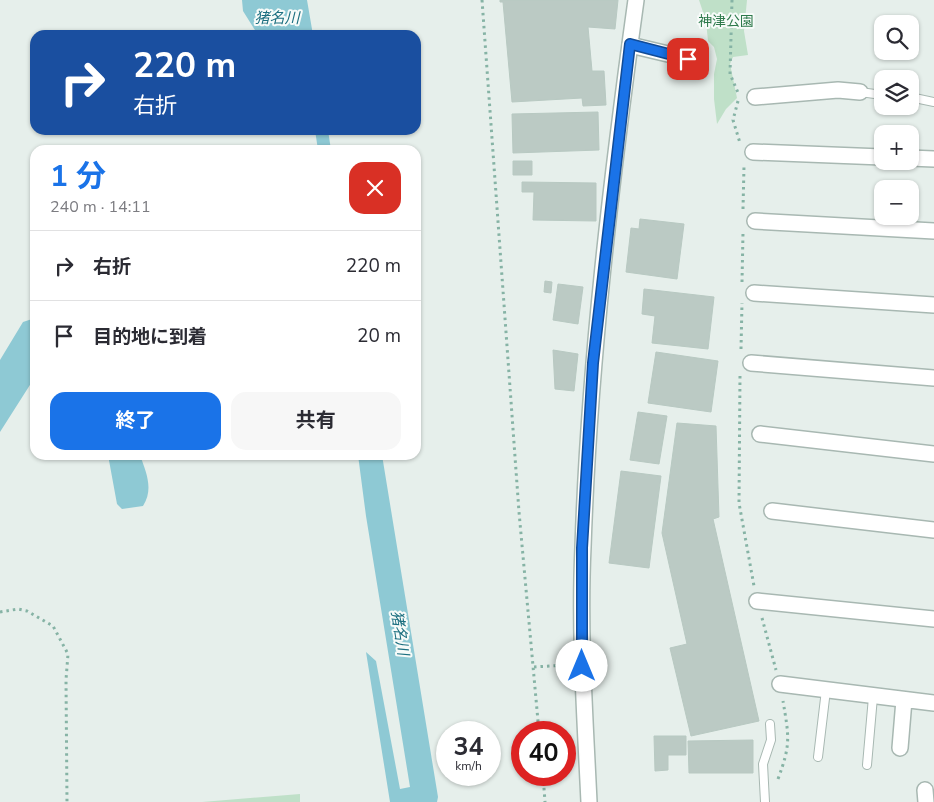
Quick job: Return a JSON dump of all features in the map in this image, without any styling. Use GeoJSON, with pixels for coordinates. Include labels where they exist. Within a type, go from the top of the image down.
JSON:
{"type":"FeatureCollection","features":[{"type":"Feature","properties":{"kind":"street"},"geometry":{"type":"LineString","coordinates":[[589,802],[582,666],[582,548],[593,363],[636,0]]}},
{"type":"Feature","properties":{"kind":"street"},"geometry":{"type":"LineString","coordinates":[[630,44],[688,59]]}},
{"type":"Feature","properties":{"kind":"street"},"geometry":{"type":"LineString","coordinates":[[755,97],[838,90],[860,92]]}},
{"type":"Feature","properties":{"kind":"street"},"geometry":{"type":"LineString","coordinates":[[746,153],[874,157]]}},
{"type":"Feature","properties":{"kind":"street"},"geometry":{"type":"LineString","coordinates":[[919,158],[934,159]]}},
{"type":"Feature","properties":{"kind":"street"},"geometry":{"type":"LineString","coordinates":[[749,225],[934,231]]}},
{"type":"Feature","properties":{"kind":"street"},"geometry":{"type":"LineString","coordinates":[[746,293],[934,305]]}},
{"type":"Feature","properties":{"kind":"street"},"geometry":{"type":"LineString","coordinates":[[746,359],[934,378]]}},
{"type":"Feature","properties":{"kind":"street"},"geometry":{"type":"LineString","coordinates":[[760,434],[934,454]]}},
{"type":"Feature","properties":{"kind":"street"},"geometry":{"type":"LineString","coordinates":[[772,511],[934,530]]}},
{"type":"Feature","properties":{"kind":"street"},"geometry":{"type":"LineString","coordinates":[[757,601],[934,619]]}},
{"type":"Feature","properties":{"kind":"street"},"geometry":{"type":"LineString","coordinates":[[780,684],[934,703]]}},
{"type":"Feature","properties":{"kind":"street"},"geometry":{"type":"LineString","coordinates":[[900,748],[904,700]]}},
{"type":"Feature","properties":{"kind":"lane"},"geometry":{"type":"LineString","coordinates":[[860,92],[874,94]]}},
{"type":"Feature","properties":{"kind":"lane"},"geometry":{"type":"LineString","coordinates":[[919,100],[934,102]]}},
{"type":"Feature","properties":{"kind":"lane"},"geometry":{"type":"LineString","coordinates":[[818,757],[826,690]]}},
{"type":"Feature","properties":{"kind":"lane"},"geometry":{"type":"LineString","coordinates":[[867,765],[873,696]]}},
{"type":"Feature","properties":{"kind":"lane"},"geometry":{"type":"LineString","coordinates":[[765,802],[763,764],[771,740],[770,724]]}},
{"type":"Feature","properties":{"kind":"path"},"geometry":{"type":"LineString","coordinates":[[482,0],[506,344],[538,721]]}},
{"type":"Feature","properties":{"kind":"path"},"geometry":{"type":"LineString","coordinates":[[732,0],[730,74],[739,96],[733,120],[736,137],[746,153],[743,210]]}},
{"type":"Feature","properties":{"kind":"path"},"geometry":{"type":"LineString","coordinates":[[746,359],[749,225]]}},
{"type":"Feature","properties":{"kind":"path"},"geometry":{"type":"LineString","coordinates":[[740,375],[739,504],[757,601],[780,684],[789,735],[787,754],[777,781],[778,788]]}},
{"type":"Feature","properties":{"kind":"path"},"geometry":{"type":"LineString","coordinates":[[0,612],[18,609],[27,611],[53,626],[68,654],[66,680],[67,802]]}},
{"type":"Feature","properties":{"kind":"path"},"geometry":{"type":"LineString","coordinates":[[534,667],[571,665]]}},
{"type":"Feature","properties":{"kind":"path"},"geometry":{"type":"LineString","coordinates":[[544,786],[545,802]]}},
{"type":"Feature","properties":{"kind":"green space","name":"神津公園"},"geometry":{"type":"Polygon","coordinates":[[[699,0],[747,0],[744,31],[748,55],[733,57],[730,64],[737,98],[726,109],[717,124],[714,74],[717,59],[714,47],[708,41],[706,21],[699,0]]]}},
{"type":"Feature","properties":{"kind":"green space"},"geometry":{"type":"Polygon","coordinates":[[[300,794],[300,802],[202,802],[300,794]]]}},
{"type":"Feature","properties":{"kind":"water","name":"猪名川"},"geometry":{"type":"Polygon","coordinates":[[[242,0],[307,0],[312,30],[255,30],[243,11],[242,0]]]}},
{"type":"Feature","properties":{"kind":"water"},"geometry":{"type":"Polygon","coordinates":[[[316,135],[329,135],[330,145],[317,145],[316,135]]]}},
{"type":"Feature","properties":{"kind":"water"},"geometry":{"type":"Polygon","coordinates":[[[30,320],[30,385],[0,432],[0,360],[23,322],[30,320]]]}},
{"type":"Feature","properties":{"kind":"water"},"geometry":{"type":"Polygon","coordinates":[[[109,460],[142,460],[148,481],[148,493],[143,506],[122,509],[117,504],[109,460]]]}},
{"type":"Feature","properties":{"kind":"water","name":"猪名川"},"geometry":{"type":"Polygon","coordinates":[[[359,460],[383,460],[438,797],[437,802],[390,802],[366,652],[376,661],[400,789],[410,787],[359,460]]]}},
{"type":"Feature","properties":{"kind":"building"},"geometry":{"type":"Polygon","coordinates":[[[500,0],[618,0],[615,29],[588,27],[592,71],[604,71],[606,105],[583,106],[582,98],[512,102],[503,2],[500,2],[500,0]]]}},
{"type":"Feature","properties":{"kind":"building"},"geometry":{"type":"Polygon","coordinates":[[[598,112],[599,150],[513,153],[512,114],[598,112]]]}},
{"type":"Feature","properties":{"kind":"building"},"geometry":{"type":"Polygon","coordinates":[[[513,161],[532,161],[532,175],[513,175],[513,161]]]}},
{"type":"Feature","properties":{"kind":"building"},"geometry":{"type":"Polygon","coordinates":[[[522,182],[596,183],[596,221],[533,220],[534,192],[522,192],[522,182]]]}},
{"type":"Feature","properties":{"kind":"building"},"geometry":{"type":"Polygon","coordinates":[[[640,219],[684,224],[677,279],[626,272],[631,228],[639,229],[640,219]]]}},
{"type":"Feature","properties":{"kind":"building"},"geometry":{"type":"Polygon","coordinates":[[[545,281],[552,282],[551,293],[544,292],[545,281]]]}},
{"type":"Feature","properties":{"kind":"building"},"geometry":{"type":"Polygon","coordinates":[[[558,284],[583,287],[578,324],[553,320],[558,284]]]}},
{"type":"Feature","properties":{"kind":"building"},"geometry":{"type":"Polygon","coordinates":[[[644,289],[714,297],[708,349],[652,343],[655,316],[642,314],[644,289]]]}},
{"type":"Feature","properties":{"kind":"building"},"geometry":{"type":"Polygon","coordinates":[[[553,350],[578,354],[574,391],[555,389],[553,350]]]}},
{"type":"Feature","properties":{"kind":"building"},"geometry":{"type":"Polygon","coordinates":[[[656,352],[718,361],[711,412],[648,403],[656,352]]]}},
{"type":"Feature","properties":{"kind":"building"},"geometry":{"type":"Polygon","coordinates":[[[638,412],[667,416],[659,464],[630,460],[638,412]]]}},
{"type":"Feature","properties":{"kind":"building"},"geometry":{"type":"Polygon","coordinates":[[[677,423],[716,426],[719,517],[713,519],[759,721],[691,736],[670,648],[687,644],[662,533],[677,423]]]}},
{"type":"Feature","properties":{"kind":"building"},"geometry":{"type":"Polygon","coordinates":[[[621,471],[661,476],[649,568],[609,563],[621,471]]]}},
{"type":"Feature","properties":{"kind":"building"},"geometry":{"type":"Polygon","coordinates":[[[654,736],[686,736],[686,755],[668,755],[668,770],[655,771],[654,736]]]}},
{"type":"Feature","properties":{"kind":"building"},"geometry":{"type":"Polygon","coordinates":[[[753,740],[753,773],[689,773],[688,741],[753,740]]]}},
{"type":"Feature","properties":{"kind":"route"},"geometry":{"type":"LineString","coordinates":[[582,666],[582,548],[593,363],[630,44],[688,59]]}}]}
